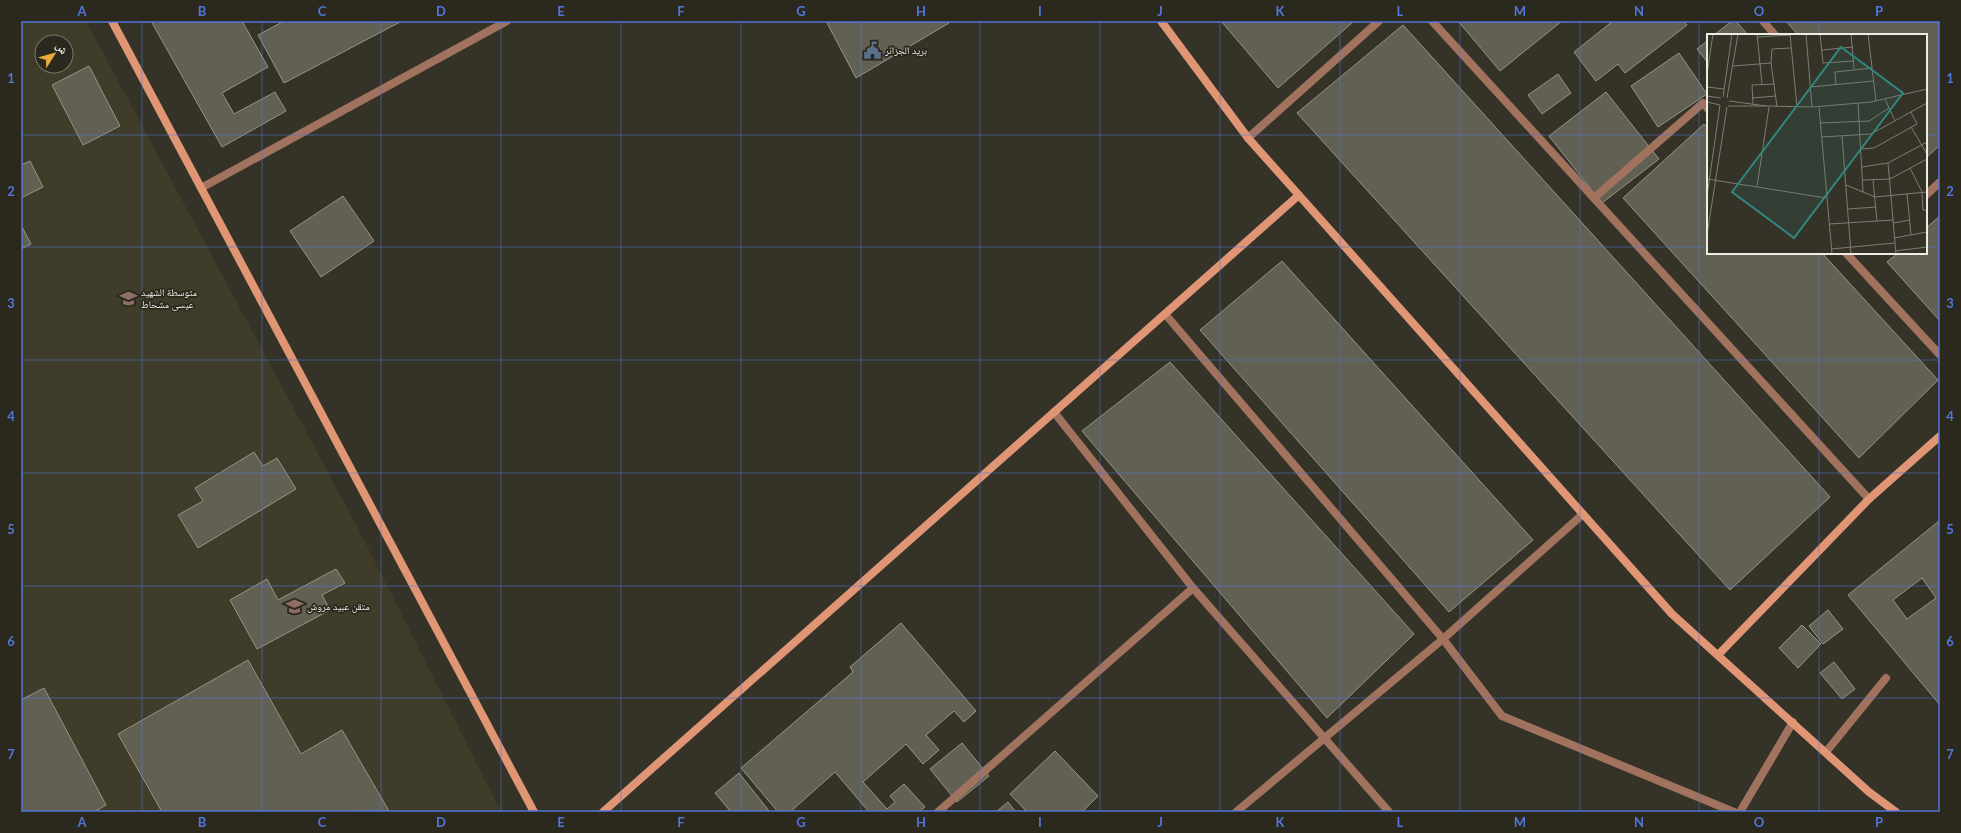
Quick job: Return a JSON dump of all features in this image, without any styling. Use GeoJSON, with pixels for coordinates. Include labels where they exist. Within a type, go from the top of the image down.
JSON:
{"type":"FeatureCollection","features":[{"type":"Feature","properties":{"kind":"street"},"geometry":{"type":"LineString","coordinates":[[112,21],[534,812]]}},
{"type":"Feature","properties":{"kind":"street"},"geometry":{"type":"LineString","coordinates":[[201,188],[507,21]]}},
{"type":"Feature","properties":{"kind":"street"},"geometry":{"type":"LineString","coordinates":[[1162,21],[1248,138],[1672,614],[1869,792],[1896,812]]}},
{"type":"Feature","properties":{"kind":"street"},"geometry":{"type":"LineString","coordinates":[[1248,138],[1379,21]]}},
{"type":"Feature","properties":{"kind":"street"},"geometry":{"type":"LineString","coordinates":[[1432,21],[1869,500]]}},
{"type":"Feature","properties":{"kind":"street"},"geometry":{"type":"LineString","coordinates":[[1763,21],[1774,34]]}},
{"type":"Feature","properties":{"kind":"street"},"geometry":{"type":"LineString","coordinates":[[1594,198],[1702,103],[1707,108]]}},
{"type":"Feature","properties":{"kind":"street"},"geometry":{"type":"LineString","coordinates":[[1927,194],[1940,182]]}},
{"type":"Feature","properties":{"kind":"street"},"geometry":{"type":"LineString","coordinates":[[603,812],[1299,195]]}},
{"type":"Feature","properties":{"kind":"street"},"geometry":{"type":"LineString","coordinates":[[1850,254],[1940,355]]}},
{"type":"Feature","properties":{"kind":"street"},"geometry":{"type":"LineString","coordinates":[[1165,314],[1443,639],[1502,716],[1734,812]]}},
{"type":"Feature","properties":{"kind":"street"},"geometry":{"type":"LineString","coordinates":[[1054,412],[1193,588],[1388,812]]}},
{"type":"Feature","properties":{"kind":"street"},"geometry":{"type":"LineString","coordinates":[[1718,655],[1869,500],[1940,436]]}},
{"type":"Feature","properties":{"kind":"street"},"geometry":{"type":"LineString","coordinates":[[1236,812],[1443,639],[1583,514]]}},
{"type":"Feature","properties":{"kind":"street"},"geometry":{"type":"LineString","coordinates":[[938,812],[1193,588]]}},
{"type":"Feature","properties":{"kind":"street"},"geometry":{"type":"LineString","coordinates":[[1826,752],[1886,678]]}},
{"type":"Feature","properties":{"kind":"street"},"geometry":{"type":"LineString","coordinates":[[1740,812],[1793,722]]}},
{"type":"Feature","properties":{"kind":"shaded area"},"geometry":{"type":"Polygon","coordinates":[[[21,21],[86,21],[359,530],[501,812],[21,812],[21,21]]]}},
{"type":"Feature","properties":{"kind":"building"},"geometry":{"type":"Polygon","coordinates":[[[151,21],[242,21],[268,67],[222,93],[234,114],[275,92],[286,111],[222,147],[151,21]]]}},
{"type":"Feature","properties":{"kind":"building"},"geometry":{"type":"Polygon","coordinates":[[[284,21],[402,21],[284,83],[258,35],[284,21]]]}},
{"type":"Feature","properties":{"kind":"building","name":"بريد الجزائر"},"geometry":{"type":"Polygon","coordinates":[[[826,21],[948,21],[949,23],[856,78],[826,21]]]}},
{"type":"Feature","properties":{"kind":"building"},"geometry":{"type":"Polygon","coordinates":[[[1221,21],[1354,21],[1278,88],[1221,21]]]}},
{"type":"Feature","properties":{"kind":"building"},"geometry":{"type":"Polygon","coordinates":[[[1458,21],[1562,21],[1500,71],[1458,21]]]}},
{"type":"Feature","properties":{"kind":"building"},"geometry":{"type":"Polygon","coordinates":[[[1613,21],[1683,21],[1687,25],[1625,73],[1618,64],[1596,81],[1574,52],[1613,21]]]}},
{"type":"Feature","properties":{"kind":"building"},"geometry":{"type":"Polygon","coordinates":[[[1732,21],[1736,21],[1747,34],[1715,34],[1732,21]]]}},
{"type":"Feature","properties":{"kind":"building"},"geometry":{"type":"Polygon","coordinates":[[[1786,21],[1936,21],[1940,26],[1940,145],[1927,157],[1927,34],[1797,34],[1786,21]]]}},
{"type":"Feature","properties":{"kind":"building"},"geometry":{"type":"Polygon","coordinates":[[[1403,25],[1830,497],[1730,590],[1297,113],[1403,25]]]}},
{"type":"Feature","properties":{"kind":"building"},"geometry":{"type":"Polygon","coordinates":[[[1707,41],[1707,62],[1697,49],[1707,41]]]}},
{"type":"Feature","properties":{"kind":"building"},"geometry":{"type":"Polygon","coordinates":[[[1679,53],[1707,94],[1658,127],[1631,86],[1679,53]]]}},
{"type":"Feature","properties":{"kind":"building"},"geometry":{"type":"Polygon","coordinates":[[[89,66],[120,126],[83,145],[52,85],[89,66]]]}},
{"type":"Feature","properties":{"kind":"building"},"geometry":{"type":"Polygon","coordinates":[[[1558,74],[1571,93],[1542,114],[1528,95],[1558,74]]]}},
{"type":"Feature","properties":{"kind":"building"},"geometry":{"type":"Polygon","coordinates":[[[1606,92],[1659,159],[1602,203],[1549,136],[1606,92]]]}},
{"type":"Feature","properties":{"kind":"building"},"geometry":{"type":"Polygon","coordinates":[[[1704,124],[1707,127],[1707,254],[1823,254],[1938,380],[1859,458],[1623,198],[1704,124]]]}},
{"type":"Feature","properties":{"kind":"building"},"geometry":{"type":"Polygon","coordinates":[[[30,161],[43,187],[21,198],[21,165],[30,161]]]}},
{"type":"Feature","properties":{"kind":"building"},"geometry":{"type":"Polygon","coordinates":[[[343,196],[374,241],[321,277],[290,231],[343,196]]]}},
{"type":"Feature","properties":{"kind":"building"},"geometry":{"type":"Polygon","coordinates":[[[1940,216],[1940,321],[1887,262],[1897,254],[1927,254],[1927,227],[1940,216]]]}},
{"type":"Feature","properties":{"kind":"building"},"geometry":{"type":"Polygon","coordinates":[[[21,225],[31,244],[21,249],[21,225]]]}},
{"type":"Feature","properties":{"kind":"building"},"geometry":{"type":"Polygon","coordinates":[[[1282,261],[1533,540],[1449,612],[1200,330],[1282,261]]]}},
{"type":"Feature","properties":{"kind":"building"},"geometry":{"type":"Polygon","coordinates":[[[1170,362],[1414,634],[1327,718],[1082,431],[1170,362]]]}},
{"type":"Feature","properties":{"kind":"building"},"geometry":{"type":"Polygon","coordinates":[[[254,452],[263,466],[277,458],[296,489],[198,548],[178,515],[203,501],[195,488],[254,452]]]}},
{"type":"Feature","properties":{"kind":"building"},"geometry":{"type":"Polygon","coordinates":[[[1939,521],[1940,705],[1848,595],[1939,521]],[[1922,578],[1893,600],[1907,619],[1936,598],[1922,578]]]}},
{"type":"Feature","properties":{"kind":"building"},"geometry":{"type":"Polygon","coordinates":[[[336,569],[345,583],[322,595],[330,610],[257,649],[230,600],[267,579],[278,600],[336,569]]]}},
{"type":"Feature","properties":{"kind":"building"},"geometry":{"type":"Polygon","coordinates":[[[1828,610],[1843,629],[1823,644],[1809,626],[1828,610]]]}},
{"type":"Feature","properties":{"kind":"building"},"geometry":{"type":"Polygon","coordinates":[[[901,623],[976,711],[964,722],[954,711],[926,735],[939,750],[923,764],[906,744],[863,782],[887,809],[895,802],[890,796],[904,784],[925,807],[919,812],[869,812],[835,772],[790,812],[778,812],[741,768],[853,672],[850,667],[901,623]]]}},
{"type":"Feature","properties":{"kind":"building"},"geometry":{"type":"Polygon","coordinates":[[[1802,625],[1821,644],[1798,668],[1779,648],[1802,625]]]}},
{"type":"Feature","properties":{"kind":"building"},"geometry":{"type":"Polygon","coordinates":[[[248,660],[301,754],[342,730],[389,811],[162,812],[118,734],[248,660]]]}},
{"type":"Feature","properties":{"kind":"building"},"geometry":{"type":"Polygon","coordinates":[[[1834,662],[1855,689],[1842,699],[1820,673],[1834,662]]]}},
{"type":"Feature","properties":{"kind":"building"},"geometry":{"type":"Polygon","coordinates":[[[44,688],[106,805],[94,812],[21,812],[21,700],[44,688]]]}},
{"type":"Feature","properties":{"kind":"building"},"geometry":{"type":"Polygon","coordinates":[[[962,743],[989,776],[957,802],[930,769],[962,743]]]}},
{"type":"Feature","properties":{"kind":"building"},"geometry":{"type":"Polygon","coordinates":[[[1055,751],[1098,796],[1082,812],[1027,812],[1010,794],[1055,751]]]}},
{"type":"Feature","properties":{"kind":"building"},"geometry":{"type":"Polygon","coordinates":[[[739,773],[770,812],[731,812],[715,793],[739,773]]]}},
{"type":"Feature","properties":{"kind":"building"},"geometry":{"type":"Polygon","coordinates":[[[1008,802],[1016,812],[996,812],[1008,802]]]}},
{"type":"Feature","properties":{"kind":"place","name":"بريد الجزائر"},"geometry":{"type":"Point","coordinates":[872,50]}},
{"type":"Feature","properties":{"kind":"place","name":"متوسطة الشهيد عيسى مشحاط"},"geometry":{"type":"Point","coordinates":[128,298]}},
{"type":"Feature","properties":{"kind":"place","name":"متقن عبيد مروش"},"geometry":{"type":"Point","coordinates":[294,606]}}]}
